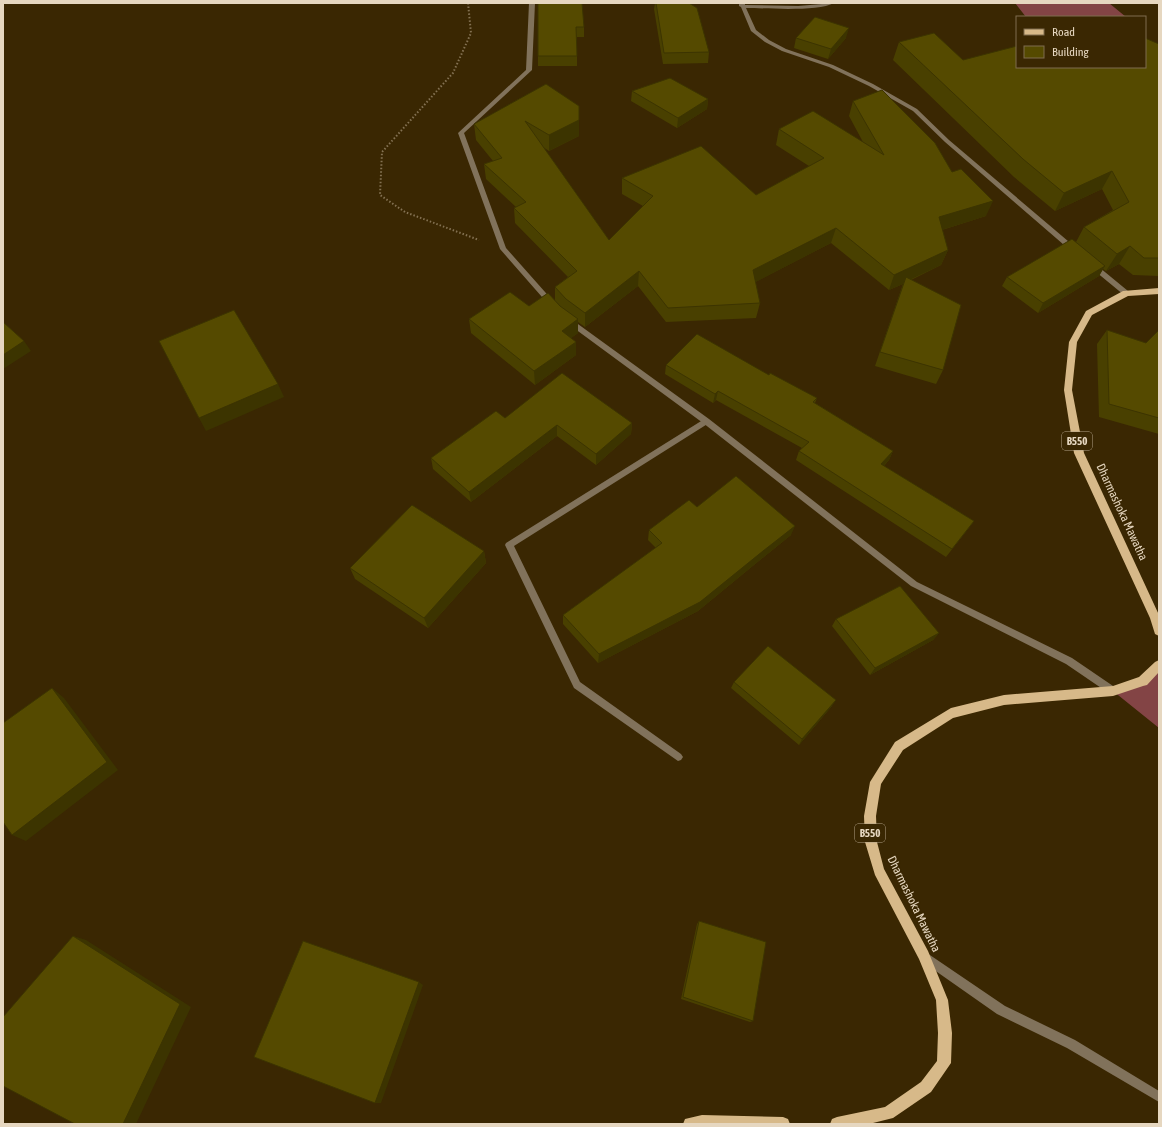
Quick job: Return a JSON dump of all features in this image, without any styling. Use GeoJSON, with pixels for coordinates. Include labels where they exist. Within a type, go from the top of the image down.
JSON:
{"type":"FeatureCollection","features":[{"type":"Feature","properties":{"kind":"main road","name":"Dharmashoka Mawatha"},"geometry":{"type":"LineString","coordinates":[[1159,291],[1126,293],[1089,313],[1073,342],[1068,390],[1079,454],[1155,618],[1159,631]]}},
{"type":"Feature","properties":{"kind":"main road","name":"Dharmashoka Mawatha"},"geometry":{"type":"LineString","coordinates":[[837,1124],[888,1113],[926,1087],[944,1063],[945,1033],[942,1000],[924,956],[879,871],[870,842],[870,816],[876,782],[899,746],[951,713],[1004,700],[1113,691],[1143,681],[1159,665]]}},
{"type":"Feature","properties":{"kind":"main road"},"geometry":{"type":"LineString","coordinates":[[690,1124],[702,1122],[783,1124]]}},
{"type":"Feature","properties":{"kind":"street"},"geometry":{"type":"LineString","coordinates":[[532,3],[529,70],[462,133],[503,249],[561,315],[706,421],[914,584],[1069,661],[1113,691]]}},
{"type":"Feature","properties":{"kind":"street"},"geometry":{"type":"LineString","coordinates":[[831,3],[820,6],[742,4],[754,31],[767,41],[784,50],[832,66],[871,85],[915,110],[947,141],[1079,254]]}},
{"type":"Feature","properties":{"kind":"street"},"geometry":{"type":"LineString","coordinates":[[1085,259],[1126,293]]}},
{"type":"Feature","properties":{"kind":"street"},"geometry":{"type":"LineString","coordinates":[[678,757],[577,685],[509,545],[706,421]]}},
{"type":"Feature","properties":{"kind":"street"},"geometry":{"type":"LineString","coordinates":[[924,956],[1001,1010],[1071,1044],[1159,1097]]}},
{"type":"Feature","properties":{"kind":"path"},"geometry":{"type":"LineString","coordinates":[[468,3],[471,33],[453,73],[382,152],[380,195],[405,212],[503,249]]}},
{"type":"Feature","properties":{"kind":"shaded area"},"geometry":{"type":"Polygon","coordinates":[[[1015,3],[1109,3],[1125,16],[1025,16],[1015,3]]]}},
{"type":"Feature","properties":{"kind":"shaded area"},"geometry":{"type":"Polygon","coordinates":[[[1159,665],[1159,728],[1113,691],[1143,681],[1159,665]]]}},
{"type":"Feature","properties":{"kind":"building"},"geometry":{"type":"Polygon","coordinates":[[[538,3],[582,3],[584,27],[576,27],[577,56],[538,56],[538,3]]]}},
{"type":"Feature","properties":{"kind":"building"},"geometry":{"type":"Polygon","coordinates":[[[656,3],[689,3],[697,8],[709,52],[664,53],[656,3]]]}},
{"type":"Feature","properties":{"kind":"building"},"geometry":{"type":"Polygon","coordinates":[[[815,17],[849,28],[831,49],[796,38],[815,17]]]}},
{"type":"Feature","properties":{"kind":"building"},"geometry":{"type":"Polygon","coordinates":[[[934,33],[963,60],[1016,46],[1016,68],[1146,68],[1146,38],[1159,44],[1159,258],[1144,258],[1130,246],[1117,254],[1084,227],[1129,202],[1112,171],[1064,193],[1023,159],[899,42],[934,33]]]}},
{"type":"Feature","properties":{"kind":"building"},"geometry":{"type":"Polygon","coordinates":[[[670,78],[708,99],[678,118],[632,91],[670,78]]]}},
{"type":"Feature","properties":{"kind":"building"},"geometry":{"type":"Polygon","coordinates":[[[546,84],[579,106],[579,120],[549,135],[525,121],[609,240],[653,196],[622,178],[701,146],[756,195],[824,158],[779,129],[813,111],[884,155],[853,101],[882,90],[935,143],[952,172],[961,169],[993,201],[939,217],[948,250],[894,275],[836,228],[753,270],[760,303],[668,308],[639,271],[585,313],[566,299],[555,287],[577,271],[514,208],[526,202],[484,164],[502,158],[474,124],[546,84]]]}},
{"type":"Feature","properties":{"kind":"building"},"geometry":{"type":"Polygon","coordinates":[[[1072,239],[1105,266],[1043,303],[1007,277],[1072,239]]]}},
{"type":"Feature","properties":{"kind":"building"},"geometry":{"type":"Polygon","coordinates":[[[906,277],[961,305],[943,370],[880,352],[906,277]]]}},
{"type":"Feature","properties":{"kind":"building"},"geometry":{"type":"Polygon","coordinates":[[[510,292],[529,306],[548,293],[560,306],[578,319],[562,331],[576,342],[534,371],[469,319],[510,292]]]}},
{"type":"Feature","properties":{"kind":"building"},"geometry":{"type":"Polygon","coordinates":[[[234,310],[278,384],[199,418],[159,341],[234,310]]]}},
{"type":"Feature","properties":{"kind":"building"},"geometry":{"type":"Polygon","coordinates":[[[3,322],[24,341],[3,355],[3,322]]]}},
{"type":"Feature","properties":{"kind":"building"},"geometry":{"type":"Polygon","coordinates":[[[1107,330],[1146,343],[1159,330],[1159,418],[1109,404],[1107,330]]]}},
{"type":"Feature","properties":{"kind":"building"},"geometry":{"type":"Polygon","coordinates":[[[697,334],[769,375],[770,373],[817,398],[813,402],[893,451],[881,464],[974,521],[952,549],[799,451],[809,442],[718,391],[715,394],[666,365],[697,334]]]}},
{"type":"Feature","properties":{"kind":"building"},"geometry":{"type":"Polygon","coordinates":[[[562,373],[632,423],[596,454],[557,425],[469,492],[431,458],[496,411],[505,418],[562,373]]]}},
{"type":"Feature","properties":{"kind":"building"},"geometry":{"type":"Polygon","coordinates":[[[736,476],[795,526],[700,602],[599,654],[563,615],[662,543],[649,530],[689,500],[697,507],[736,476]]]}},
{"type":"Feature","properties":{"kind":"building"},"geometry":{"type":"Polygon","coordinates":[[[412,505],[484,551],[424,618],[350,568],[412,505]]]}},
{"type":"Feature","properties":{"kind":"building"},"geometry":{"type":"Polygon","coordinates":[[[900,586],[939,633],[875,668],[836,619],[900,586]]]}},
{"type":"Feature","properties":{"kind":"building"},"geometry":{"type":"Polygon","coordinates":[[[768,646],[836,700],[802,739],[734,682],[768,646]]]}},
{"type":"Feature","properties":{"kind":"building"},"geometry":{"type":"Polygon","coordinates":[[[52,688],[107,762],[12,835],[3,822],[3,723],[52,688]]]}},
{"type":"Feature","properties":{"kind":"building"},"geometry":{"type":"Polygon","coordinates":[[[699,921],[766,942],[753,1021],[683,997],[699,921]]]}},
{"type":"Feature","properties":{"kind":"building"},"geometry":{"type":"Polygon","coordinates":[[[73,936],[180,1004],[123,1124],[75,1124],[3,1086],[3,1017],[73,936]]]}},
{"type":"Feature","properties":{"kind":"building"},"geometry":{"type":"Polygon","coordinates":[[[303,941],[419,982],[375,1103],[254,1057],[303,941]]]}}]}
